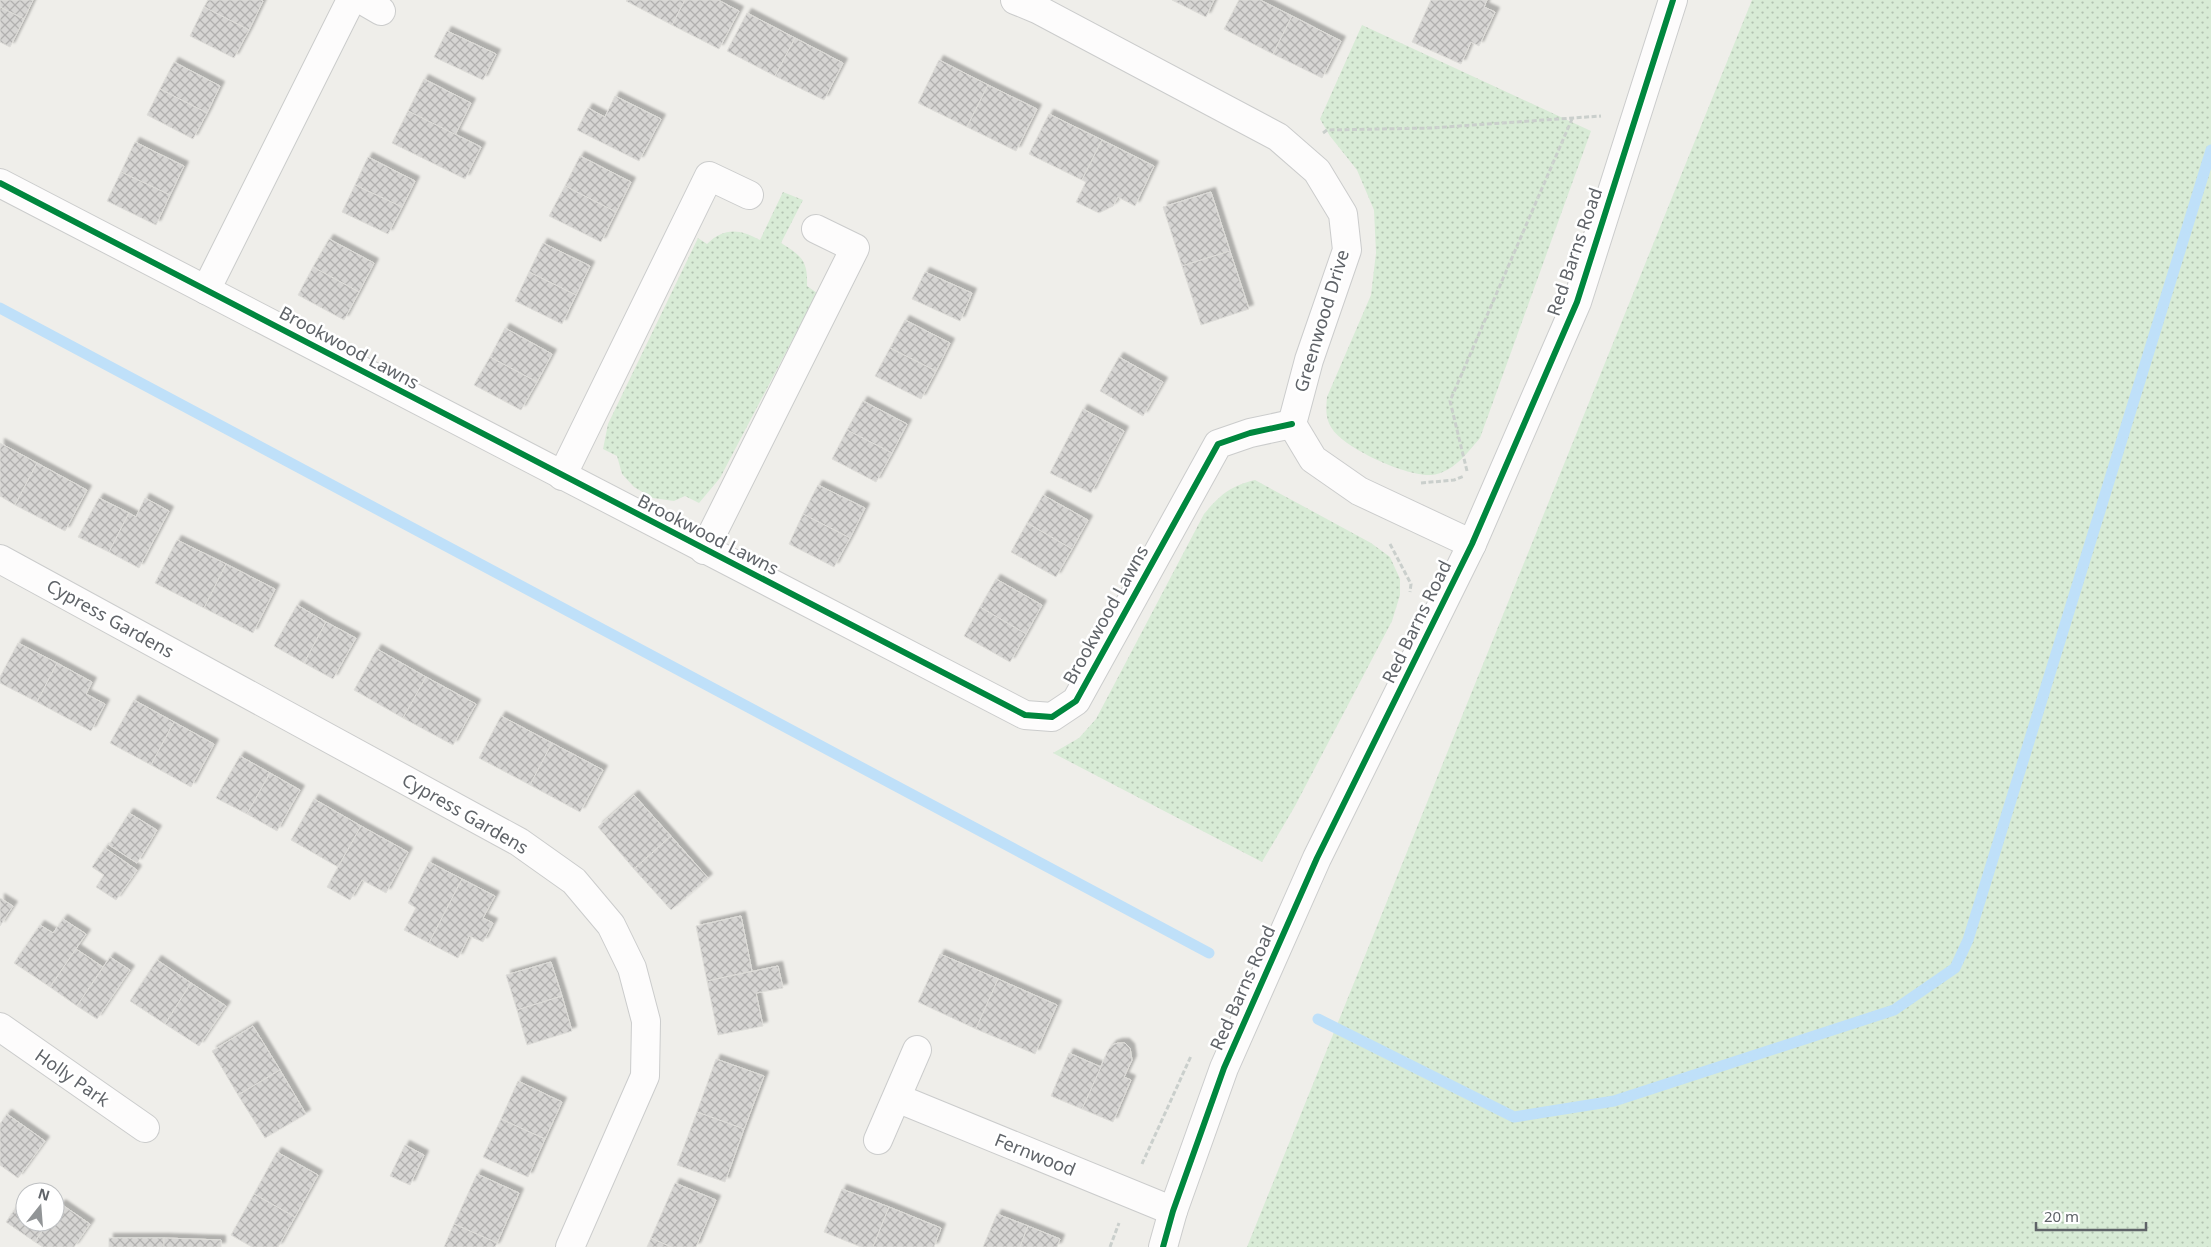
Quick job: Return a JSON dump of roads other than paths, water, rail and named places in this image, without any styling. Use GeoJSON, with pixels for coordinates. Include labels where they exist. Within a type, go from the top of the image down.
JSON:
{"type":"FeatureCollection","features":[{"type":"Feature","properties":{"kind":"street"},"geometry":{"type":"LineString","coordinates":[[206,290],[351,0]]}},
{"type":"Feature","properties":{"kind":"street","name":"Greenwood Drive"},"geometry":{"type":"LineString","coordinates":[[1015,0],[1037,9],[1278,137],[1317,171],[1343,214],[1347,250],[1309,360],[1292,424]]}},
{"type":"Feature","properties":{"kind":"street","name":"Red Barns Road"},"geometry":{"type":"LineString","coordinates":[[1163,1247],[1173,1211],[1224,1068],[1317,858],[1472,544],[1576,302],[1673,0]]}},
{"type":"Feature","properties":{"kind":"street"},"geometry":{"type":"LineString","coordinates":[[562,476],[709,176],[749,195]]}},
{"type":"Feature","properties":{"kind":"street","name":"Brookwood Lawns"},"geometry":{"type":"LineString","coordinates":[[0,183],[1025,715],[1052,717],[1076,701],[1218,444],[1250,433],[1292,424]]}},
{"type":"Feature","properties":{"kind":"street"},"geometry":{"type":"LineString","coordinates":[[704,550],[855,248],[816,229]]}},
{"type":"Feature","properties":{"kind":"street"},"geometry":{"type":"LineString","coordinates":[[1292,424],[1313,459],[1359,490],[1472,544]]}},
{"type":"Feature","properties":{"kind":"street","name":"Cypress Gardens"},"geometry":{"type":"LineString","coordinates":[[0,559],[519,842],[574,881],[611,925],[632,968],[646,1021],[646,1076],[570,1247]]}},
{"type":"Feature","properties":{"kind":"street","name":"Holly Park"},"geometry":{"type":"LineString","coordinates":[[0,1027],[144,1128]]}},
{"type":"Feature","properties":{"kind":"street"},"geometry":{"type":"LineString","coordinates":[[878,1140],[917,1050]]}},
{"type":"Feature","properties":{"kind":"street","name":"Fernwood"},"geometry":{"type":"LineString","coordinates":[[897,1098],[1173,1211]]}},
{"type":"Feature","properties":{"kind":"waterway"},"geometry":{"type":"LineString","coordinates":[[1318,1019],[1514,1117],[1614,1101],[1894,1010],[1955,968],[1968,940],[2211,150]]}},
{"type":"Feature","properties":{"kind":"waterway"},"geometry":{"type":"LineString","coordinates":[[0,308],[1209,953]]}}]}
